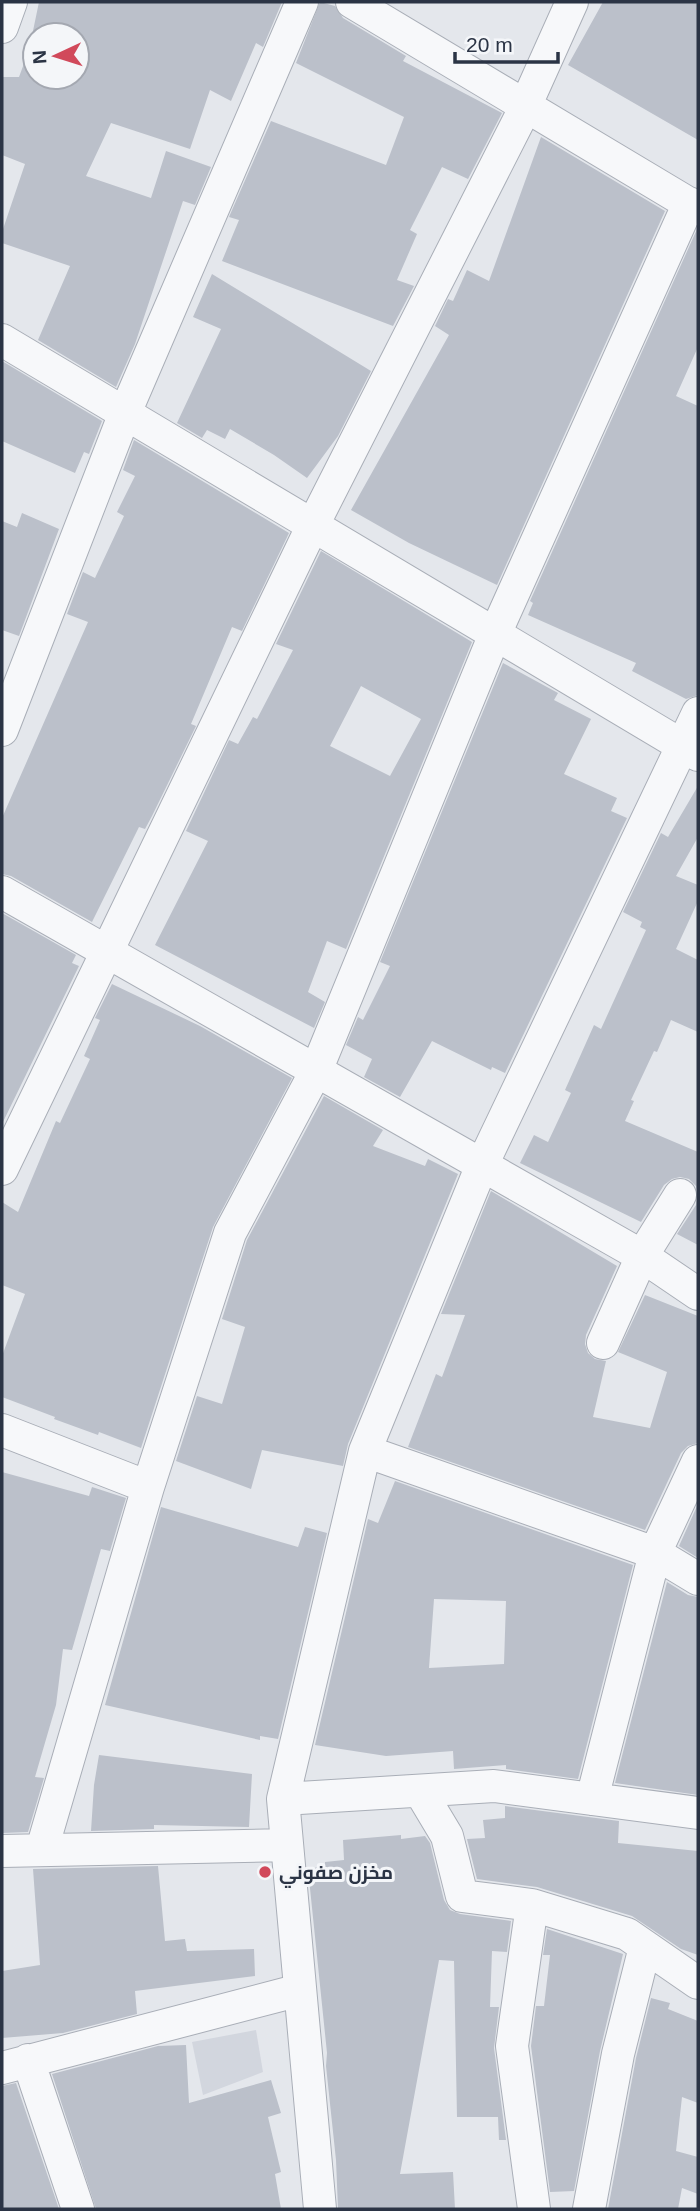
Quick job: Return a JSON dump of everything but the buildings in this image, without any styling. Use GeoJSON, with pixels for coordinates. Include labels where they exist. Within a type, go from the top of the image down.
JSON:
{"type":"FeatureCollection","features":[{"type":"Feature","properties":{"kind":"street"},"geometry":{"type":"LineString","coordinates":[[2,27],[11,2]]}},
{"type":"Feature","properties":{"kind":"street"},"geometry":{"type":"LineString","coordinates":[[2,730],[125,413],[302,2]]}},
{"type":"Feature","properties":{"kind":"street"},"geometry":{"type":"LineString","coordinates":[[42,1849],[148,1487],[230,1233],[316,1072],[495,634],[694,206],[352,2]]}},
{"type":"Feature","properties":{"kind":"street"},"geometry":{"type":"LineString","coordinates":[[2,1169],[313,525],[526,106],[572,2]]}},
{"type":"Feature","properties":{"kind":"street"},"geometry":{"type":"LineString","coordinates":[[2,340],[690,750]]}},
{"type":"Feature","properties":{"kind":"street"},"geometry":{"type":"LineString","coordinates":[[320,2209],[283,1799],[365,1451],[482,1165],[690,750],[698,713]]}},
{"type":"Feature","properties":{"kind":"street"},"geometry":{"type":"LineString","coordinates":[[2,892],[642,1256],[698,1294]]}},
{"type":"Feature","properties":{"kind":"street"},"geometry":{"type":"LineString","coordinates":[[603,1343],[642,1256],[680,1195]]}},
{"type":"Feature","properties":{"kind":"street"},"geometry":{"type":"LineString","coordinates":[[2,1430],[148,1487]]}},
{"type":"Feature","properties":{"kind":"street"},"geometry":{"type":"LineString","coordinates":[[365,1451],[655,1553],[698,1579]]}},
{"type":"Feature","properties":{"kind":"street"},"geometry":{"type":"LineString","coordinates":[[592,1799],[655,1553],[698,1461]]}},
{"type":"Feature","properties":{"kind":"street"},"geometry":{"type":"LineString","coordinates":[[283,1799],[494,1786],[698,1813]]}},
{"type":"Feature","properties":{"kind":"street"},"geometry":{"type":"LineString","coordinates":[[420,1791],[447,1836],[462,1896],[532,1905],[627,1934],[698,1983]]}},
{"type":"Feature","properties":{"kind":"street"},"geometry":{"type":"LineString","coordinates":[[2,1851],[288,1845]]}},
{"type":"Feature","properties":{"kind":"street"},"geometry":{"type":"LineString","coordinates":[[532,1905],[512,2046],[534,2209]]}},
{"type":"Feature","properties":{"kind":"street"},"geometry":{"type":"LineString","coordinates":[[589,2209],[618,2054],[645,1947]]}},
{"type":"Feature","properties":{"kind":"street"},"geometry":{"type":"LineString","coordinates":[[78,2209],[15,2064],[300,1990]]}},
{"type":"Feature","properties":{"kind":"shaded area"},"geometry":{"type":"Polygon","coordinates":[[[256,2030],[263,2072],[203,2095],[192,2042],[256,2030]]]}},
{"type":"Feature","properties":{"kind":"place","name":"مخزن صفوني"},"geometry":{"type":"Point","coordinates":[265,1872]}}]}
